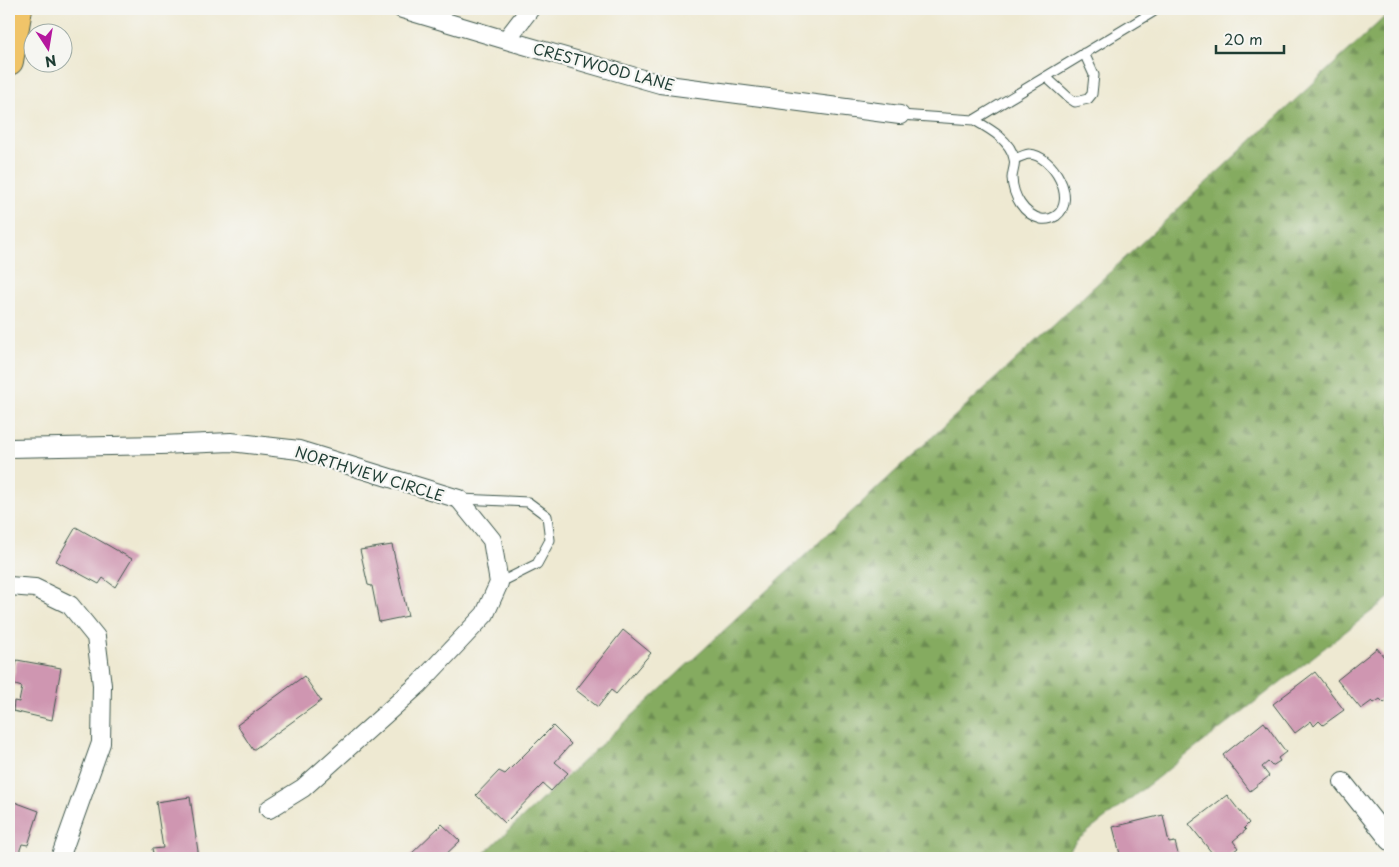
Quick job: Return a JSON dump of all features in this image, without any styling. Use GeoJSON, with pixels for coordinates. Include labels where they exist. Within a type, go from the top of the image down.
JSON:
{"type":"FeatureCollection","features":[{"type":"Feature","properties":{"kind":"main road"},"geometry":{"type":"LineString","coordinates":[[9,61],[18,9]]}},
{"type":"Feature","properties":{"kind":"street","name":"CRESTWOOD LANE"},"geometry":{"type":"LineString","coordinates":[[402,9],[660,84],[900,115]]}},
{"type":"Feature","properties":{"kind":"street"},"geometry":{"type":"LineString","coordinates":[[506,40],[530,9]]}},
{"type":"Feature","properties":{"kind":"street","name":"NORTHVIEW CIRCLE"},"geometry":{"type":"LineString","coordinates":[[9,448],[231,442],[299,450],[459,500],[492,540],[499,583]]}},
{"type":"Feature","properties":{"kind":"street"},"geometry":{"type":"LineString","coordinates":[[269,809],[303,788],[419,684],[485,614],[499,583]]}},
{"type":"Feature","properties":{"kind":"street"},"geometry":{"type":"LineString","coordinates":[[9,586],[35,588],[70,605],[96,637],[102,685],[101,743],[60,858]]}},
{"type":"Feature","properties":{"kind":"street"},"geometry":{"type":"LineString","coordinates":[[1343,782],[1390,841]]}},
{"type":"Feature","properties":{"kind":"lane"},"geometry":{"type":"LineString","coordinates":[[974,120],[1153,12],[1155,9]]}},
{"type":"Feature","properties":{"kind":"lane"},"geometry":{"type":"LineString","coordinates":[[1046,77],[1075,102],[1088,99],[1092,94],[1094,75],[1084,53]]}},
{"type":"Feature","properties":{"kind":"lane"},"geometry":{"type":"LineString","coordinates":[[900,115],[974,120],[999,135],[1014,159],[1012,178],[1014,192],[1019,204],[1031,214],[1041,219],[1050,219],[1058,214],[1063,205],[1064,194],[1061,183],[1052,166],[1041,158],[1029,154],[1014,159]]}},
{"type":"Feature","properties":{"kind":"lane"},"geometry":{"type":"LineString","coordinates":[[459,500],[528,502],[547,516],[550,540],[536,564],[499,583]]}},
{"type":"Feature","properties":{"kind":"green space"},"geometry":{"type":"Polygon","coordinates":[[[1390,12],[1390,597],[1076,841],[1065,858],[479,858],[1390,12]]]}},
{"type":"Feature","properties":{"kind":"building"},"geometry":{"type":"Polygon","coordinates":[[[76,527],[132,559],[115,587],[103,578],[99,584],[56,561],[76,527]]]}},
{"type":"Feature","properties":{"kind":"building"},"geometry":{"type":"Polygon","coordinates":[[[392,545],[408,616],[379,622],[372,586],[368,585],[360,550],[392,545]]]}},
{"type":"Feature","properties":{"kind":"building"},"geometry":{"type":"Polygon","coordinates":[[[623,630],[651,653],[616,694],[611,690],[598,707],[576,690],[623,630]]]}},
{"type":"Feature","properties":{"kind":"building"},"geometry":{"type":"Polygon","coordinates":[[[1377,648],[1390,665],[1390,698],[1384,703],[1380,699],[1374,703],[1372,701],[1361,709],[1337,680],[1377,648]]]}},
{"type":"Feature","properties":{"kind":"building"},"geometry":{"type":"Polygon","coordinates":[[[17,660],[61,668],[52,720],[13,711],[14,701],[19,702],[22,687],[12,684],[17,660]]]}},
{"type":"Feature","properties":{"kind":"building"},"geometry":{"type":"Polygon","coordinates":[[[1315,672],[1344,710],[1323,725],[1319,721],[1314,726],[1311,721],[1295,733],[1273,704],[1315,672]]]}},
{"type":"Feature","properties":{"kind":"building"},"geometry":{"type":"Polygon","coordinates":[[[304,676],[321,701],[253,750],[237,725],[304,676]]]}},
{"type":"Feature","properties":{"kind":"building"},"geometry":{"type":"Polygon","coordinates":[[[1264,722],[1286,752],[1278,758],[1280,761],[1272,766],[1268,762],[1262,767],[1269,776],[1250,791],[1223,755],[1264,722]]]}},
{"type":"Feature","properties":{"kind":"building"},"geometry":{"type":"Polygon","coordinates":[[[553,726],[571,744],[555,762],[568,773],[551,791],[543,784],[505,823],[476,795],[499,771],[505,774],[553,726]]]}},
{"type":"Feature","properties":{"kind":"building"},"geometry":{"type":"Polygon","coordinates":[[[1227,795],[1249,823],[1244,828],[1246,830],[1233,841],[1238,848],[1225,858],[1216,858],[1189,824],[1227,795]]]}},
{"type":"Feature","properties":{"kind":"building"},"geometry":{"type":"Polygon","coordinates":[[[190,797],[199,858],[154,858],[152,849],[163,848],[156,802],[190,797]]]}},
{"type":"Feature","properties":{"kind":"building"},"geometry":{"type":"Polygon","coordinates":[[[9,800],[39,811],[28,845],[22,844],[17,858],[9,858],[9,800]]]}},
{"type":"Feature","properties":{"kind":"building"},"geometry":{"type":"Polygon","coordinates":[[[1163,815],[1169,843],[1175,842],[1179,858],[1121,858],[1113,827],[1163,815]]]}},
{"type":"Feature","properties":{"kind":"building"},"geometry":{"type":"Polygon","coordinates":[[[442,824],[460,841],[442,858],[407,858],[442,824]]]}}]}
